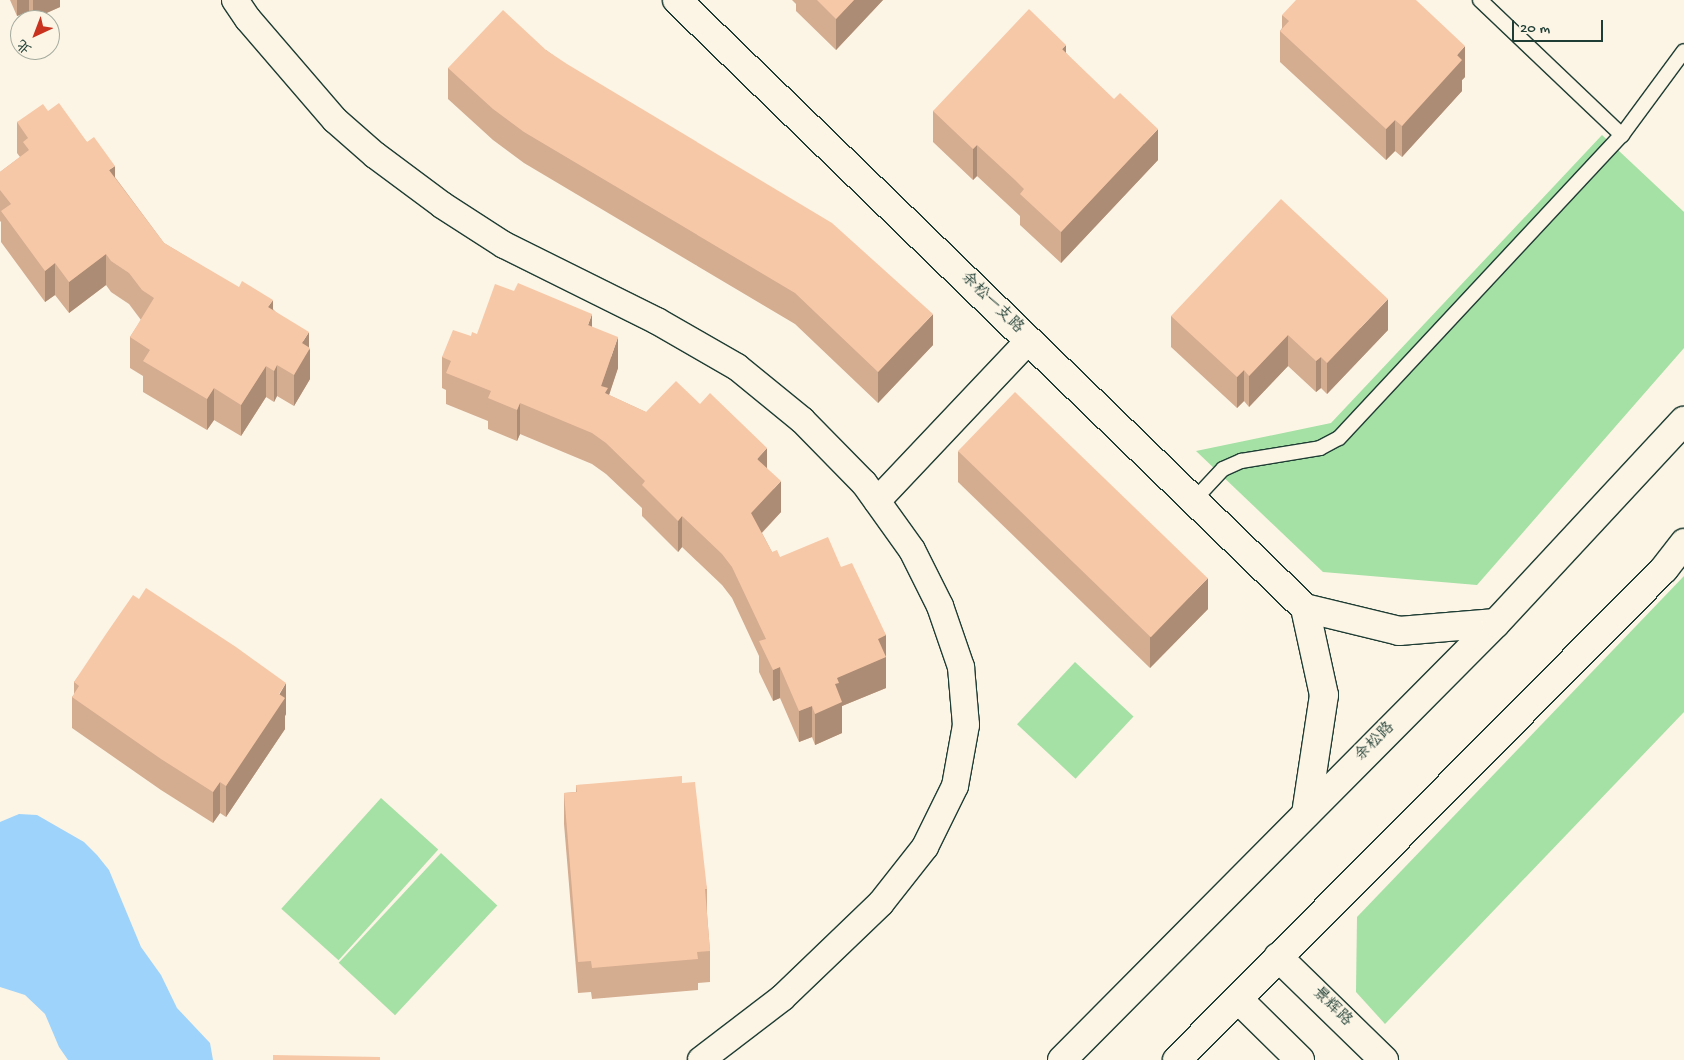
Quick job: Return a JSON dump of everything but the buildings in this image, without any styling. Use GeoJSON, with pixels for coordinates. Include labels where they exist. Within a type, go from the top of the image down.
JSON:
{"type":"FeatureCollection","features":[{"type":"Feature","properties":{"kind":"main road","name":"余松一支路"},"geometry":{"type":"LineString","coordinates":[[677,0],[1306,608]]}},
{"type":"Feature","properties":{"kind":"main road","name":"余松路"},"geometry":{"type":"LineString","coordinates":[[1062,1060],[1496,623],[1684,421]]}},
{"type":"Feature","properties":{"kind":"main road"},"geometry":{"type":"LineString","coordinates":[[1177,1060],[1664,569],[1684,543]]}},
{"type":"Feature","properties":{"kind":"main road"},"geometry":{"type":"LineString","coordinates":[[1306,814],[1324,695],[1306,608],[1400,631],[1496,623]]}},
{"type":"Feature","properties":{"kind":"main road","name":"景辉路"},"geometry":{"type":"LineString","coordinates":[[1278,957],[1384,1060]]}},
{"type":"Feature","properties":{"kind":"main road"},"geometry":{"type":"LineString","coordinates":[[1238,999],[1300,1060]]}},
{"type":"Feature","properties":{"kind":"street"},"geometry":{"type":"LineString","coordinates":[[235,0],[248,19],[335,120],[375,155],[442,205],[504,245],[657,321],[738,367],[802,420],[864,483],[912,550],[940,606],[961,667],[966,725],[955,786],[925,848],[881,904],[782,998],[701,1060]]}},
{"type":"Feature","properties":{"kind":"street"},"geometry":{"type":"LineString","coordinates":[[877,501],[1028,340]]}},
{"type":"Feature","properties":{"kind":"lane"},"geometry":{"type":"LineString","coordinates":[[1480,0],[1622,135]]}},
{"type":"Feature","properties":{"kind":"lane"},"geometry":{"type":"LineString","coordinates":[[1194,500],[1223,469],[1241,461],[1320,448],[1339,438],[1622,135],[1684,51]]}},
{"type":"Feature","properties":{"kind":"green space"},"geometry":{"type":"Polygon","coordinates":[[[1602,135],[1684,212],[1684,348],[1477,585],[1323,572],[1196,451],[1331,423],[1602,135]]]}},
{"type":"Feature","properties":{"kind":"green space"},"geometry":{"type":"Polygon","coordinates":[[[1684,576],[1684,712],[1385,1024],[1356,992],[1357,917],[1684,576]]]}},
{"type":"Feature","properties":{"kind":"green space"},"geometry":{"type":"Polygon","coordinates":[[[1075,662],[1134,717],[1076,779],[1017,724],[1075,662]]]}},
{"type":"Feature","properties":{"kind":"green space"},"geometry":{"type":"Polygon","coordinates":[[[381,798],[438,850],[339,960],[281,909],[381,798]]]}},
{"type":"Feature","properties":{"kind":"green space"},"geometry":{"type":"Polygon","coordinates":[[[441,853],[497,906],[395,1015],[339,963],[441,853]]]}},
{"type":"Feature","properties":{"kind":"water"},"geometry":{"type":"Polygon","coordinates":[[[19,814],[37,815],[84,842],[109,870],[141,947],[161,975],[177,1008],[210,1043],[213,1060],[68,1060],[59,1047],[45,1014],[25,995],[0,987],[0,822],[19,814]]]}}]}
